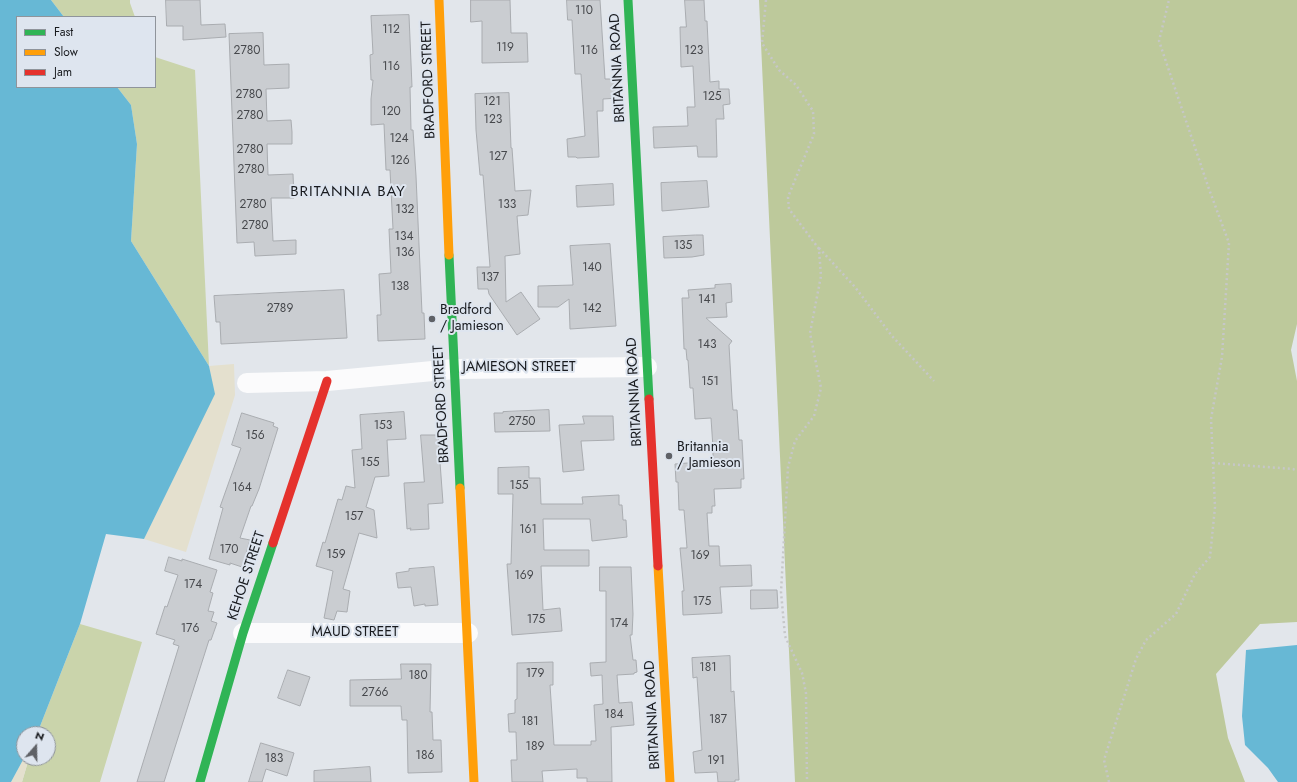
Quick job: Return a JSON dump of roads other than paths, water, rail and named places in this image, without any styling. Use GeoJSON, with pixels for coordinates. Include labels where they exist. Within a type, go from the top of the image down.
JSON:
{"type":"FeatureCollection","features":[{"type":"Feature","properties":{"kind":"street","name":"BRADFORD STREET"},"geometry":{"type":"LineString","coordinates":[[439,0],[454,369],[468,633],[474,782]]}},
{"type":"Feature","properties":{"kind":"street","name":"BRITANNIA ROAD"},"geometry":{"type":"LineString","coordinates":[[628,0],[670,782]]}},
{"type":"Feature","properties":{"kind":"street","name":"JAMIESON STREET"},"geometry":{"type":"LineString","coordinates":[[247,383],[327,381],[454,369],[647,367]]}},
{"type":"Feature","properties":{"kind":"street","name":"KEHOE STREET"},"geometry":{"type":"LineString","coordinates":[[200,782],[243,633],[327,381]]}},
{"type":"Feature","properties":{"kind":"street","name":"MAUD STREET"},"geometry":{"type":"LineString","coordinates":[[243,633],[468,633]]}},
{"type":"Feature","properties":{"kind":"water"},"geometry":{"type":"Polygon","coordinates":[[[0,0],[51,0],[63,16],[16,16],[16,88],[118,88],[131,105],[137,144],[131,241],[209,366],[215,394],[144,539],[106,534],[80,624],[40,726],[16,726],[16,766],[20,766],[11,782],[0,782],[0,0]]]}},
{"type":"Feature","properties":{"kind":"water"},"geometry":{"type":"Polygon","coordinates":[[[1297,645],[1297,782],[1278,782],[1268,768],[1245,745],[1242,716],[1246,650],[1297,645]]]}},
{"type":"Feature","properties":{"kind":"place","name":"Bradford / Jamieson"},"geometry":{"type":"Point","coordinates":[432,319]}},
{"type":"Feature","properties":{"kind":"place","name":"Britannia / Jamieson"},"geometry":{"type":"Point","coordinates":[669,456]}},
{"type":"Feature","properties":{"kind":"district","name":"BRITANNIA BAY"},"geometry":{"type":"Point","coordinates":[348,192]}}]}
